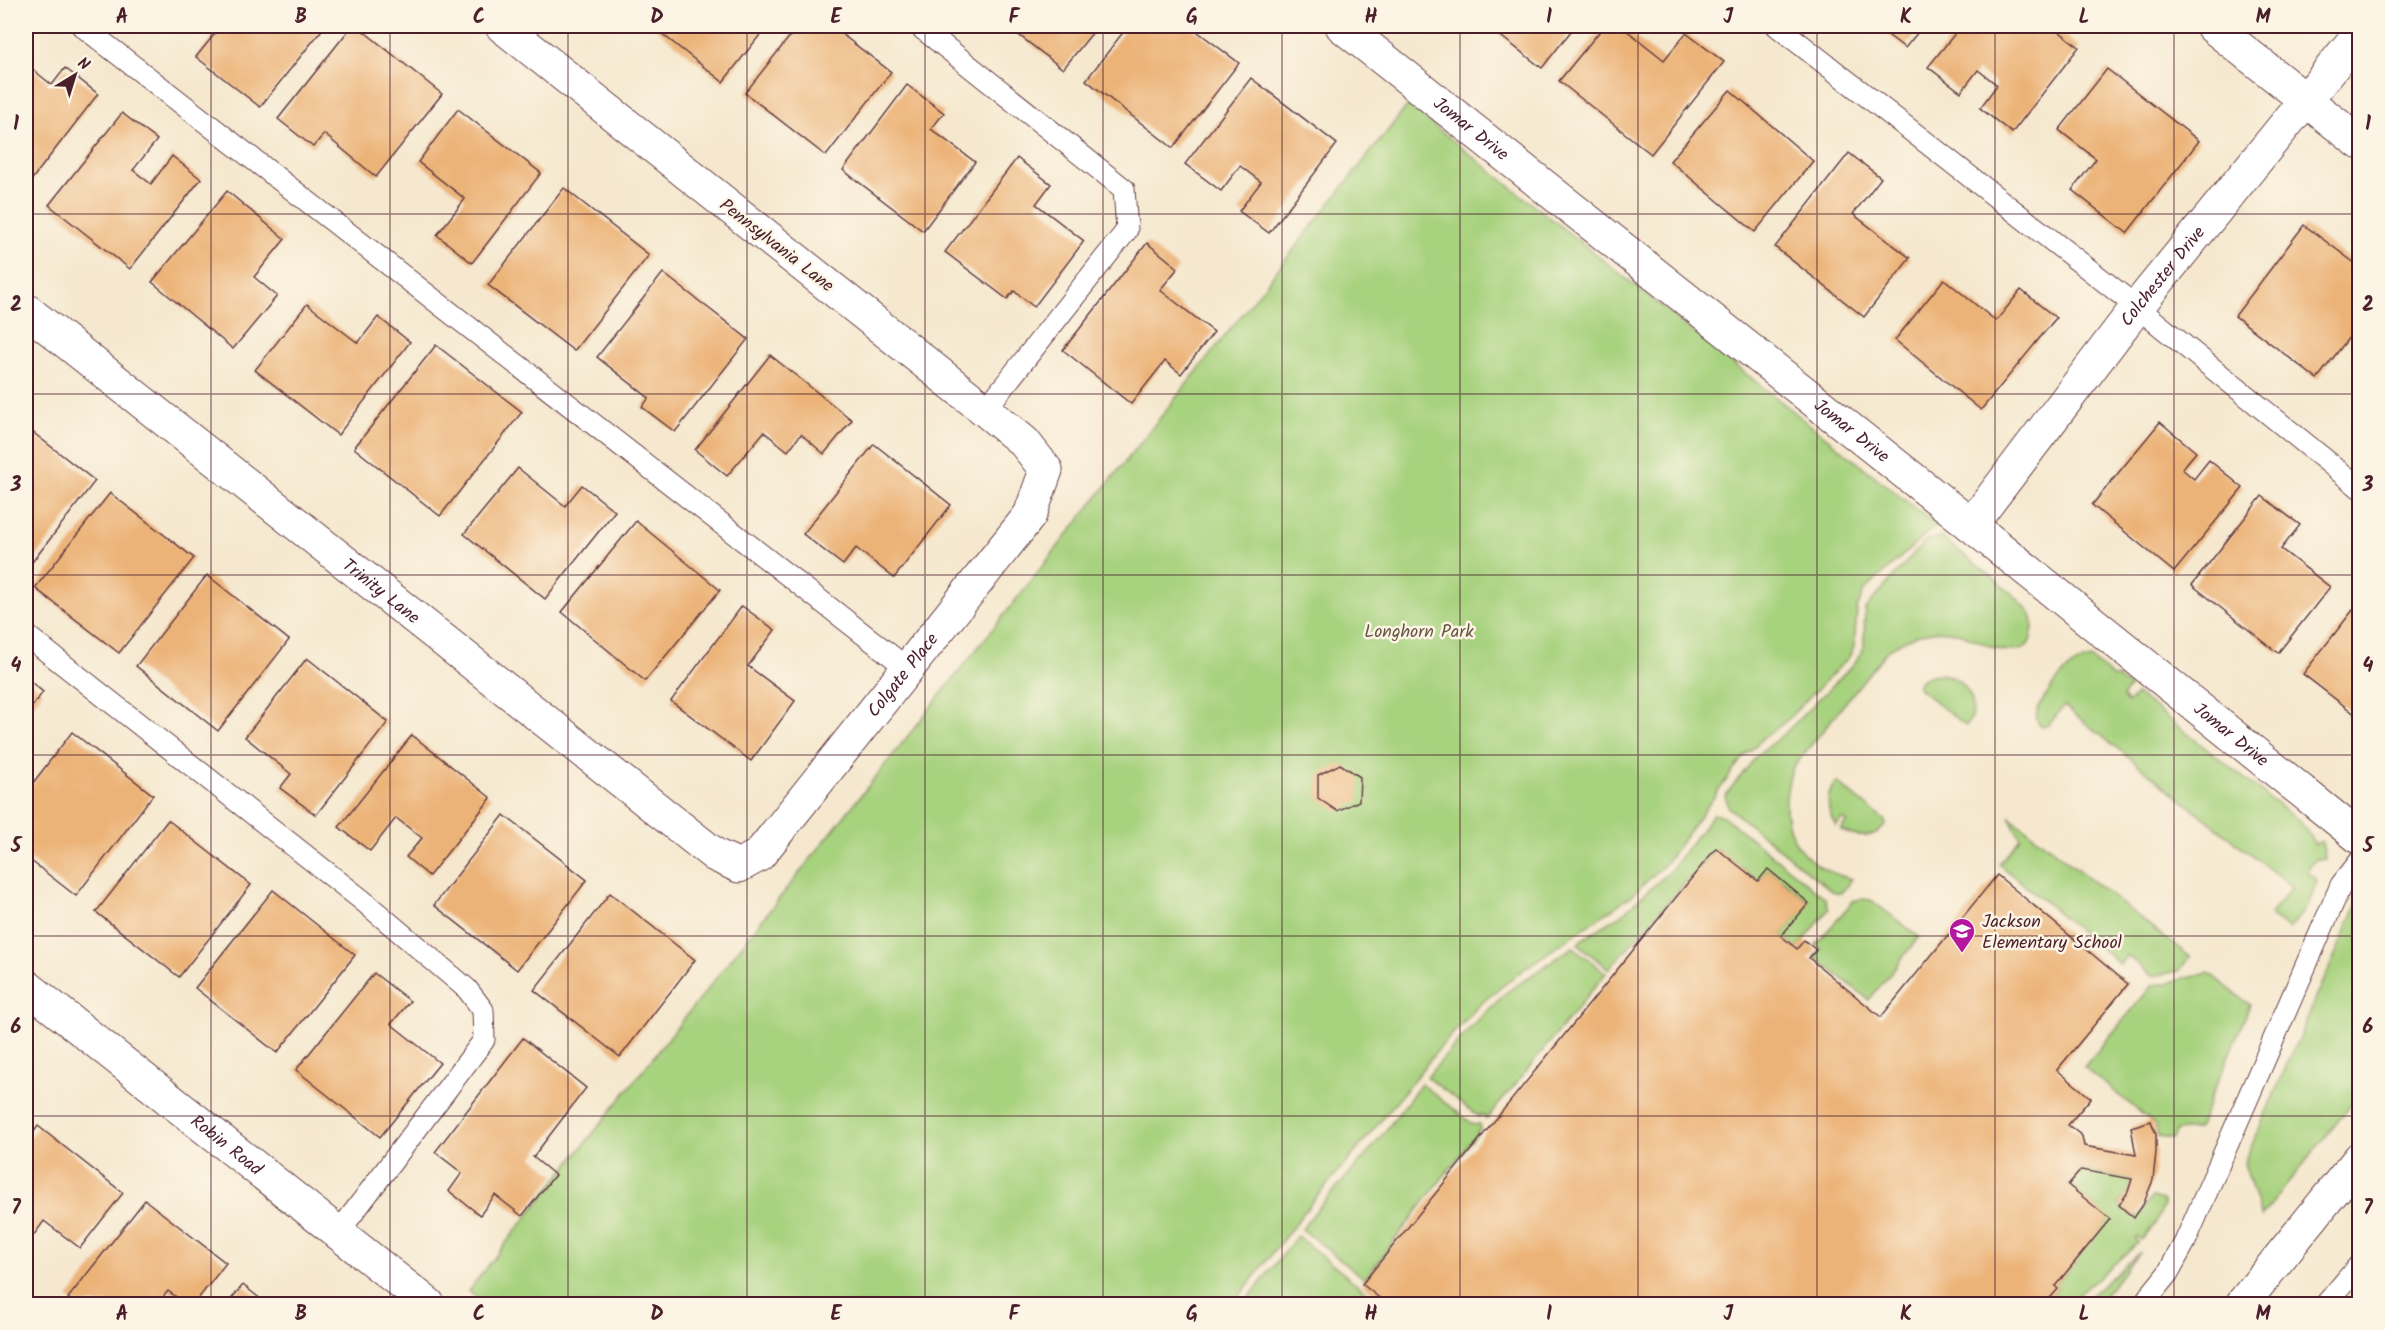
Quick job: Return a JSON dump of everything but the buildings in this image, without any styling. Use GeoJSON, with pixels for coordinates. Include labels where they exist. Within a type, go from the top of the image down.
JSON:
{"type":"FeatureCollection","features":[{"type":"Feature","properties":{"kind":"street","name":"Pennsylvania Lane"},"geometry":{"type":"LineString","coordinates":[[501,26],[985,410],[1024,442],[1046,470]]}},
{"type":"Feature","properties":{"kind":"street","name":"Jomar Drive"},"geometry":{"type":"LineString","coordinates":[[1342,26],[1971,525],[2360,838]]}},
{"type":"Feature","properties":{"kind":"street"},"geometry":{"type":"LineString","coordinates":[[2212,26],[2360,142]]}},
{"type":"Feature","properties":{"kind":"street","name":"Colchester Drive"},"geometry":{"type":"LineString","coordinates":[[1971,525],[2137,307],[2360,33]]}},
{"type":"Feature","properties":{"kind":"street","name":"Trinity Lane"},"geometry":{"type":"LineString","coordinates":[[26,310],[715,855],[740,866]]}},
{"type":"Feature","properties":{"kind":"street","name":"Colgate Place"},"geometry":{"type":"LineString","coordinates":[[740,866],[759,855],[1030,515],[1046,470]]}},
{"type":"Feature","properties":{"kind":"street","name":"Robin Road"},"geometry":{"type":"LineString","coordinates":[[26,986],[428,1305]]}},
{"type":"Feature","properties":{"kind":"street"},"geometry":{"type":"LineString","coordinates":[[2242,1305],[2360,1158]]}},
{"type":"Feature","properties":{"kind":"lane"},"geometry":{"type":"LineString","coordinates":[[82,26],[907,668]]}},
{"type":"Feature","properties":{"kind":"lane"},"geometry":{"type":"LineString","coordinates":[[919,26],[1124,189],[1127,230],[985,410]]}},
{"type":"Feature","properties":{"kind":"lane"},"geometry":{"type":"LineString","coordinates":[[1777,26],[2137,307],[2360,488]]}},
{"type":"Feature","properties":{"kind":"lane"},"geometry":{"type":"LineString","coordinates":[[26,635],[362,900],[467,989],[483,1010],[484,1040],[338,1233]]}},
{"type":"Feature","properties":{"kind":"lane"},"geometry":{"type":"LineString","coordinates":[[2143,1305],[2168,1273],[2185,1242],[2341,885],[2360,861]]}},
{"type":"Feature","properties":{"kind":"lane"},"geometry":{"type":"LineString","coordinates":[[2326,1305],[2360,1264]]}},
{"type":"Feature","properties":{"kind":"green space","name":"Longhorn Park"},"geometry":{"type":"Polygon","coordinates":[[[1408,105],[1936,525],[1864,591],[1857,609],[1854,646],[1849,657],[1785,722],[1763,738],[1741,760],[1665,864],[1631,896],[1524,969],[1480,1004],[1437,1051],[1312,1202],[1233,1304],[485,1304],[468,1291],[1408,105]]]}},
{"type":"Feature","properties":{"kind":"green space"},"geometry":{"type":"Polygon","coordinates":[[[1941,537],[2003,586],[2025,607],[2033,621],[2031,638],[2024,649],[2018,651],[1994,648],[1967,636],[1946,631],[1925,633],[1904,640],[1886,652],[1792,769],[1787,789],[1786,807],[1788,824],[1794,839],[1803,853],[1816,864],[1832,873],[1852,879],[1841,893],[1832,891],[1729,808],[1725,796],[1758,754],[1784,734],[1851,667],[1859,657],[1864,645],[1865,609],[1925,541],[1941,537]]]}},
{"type":"Feature","properties":{"kind":"green space"},"geometry":{"type":"Polygon","coordinates":[[[2092,659],[2113,678],[2116,677],[2130,687],[2122,697],[2128,703],[2137,694],[2302,824],[2315,844],[2322,841],[2325,859],[2316,859],[2308,872],[2317,880],[2313,894],[2303,912],[2289,929],[2272,917],[2271,913],[2292,887],[2064,706],[2047,726],[2039,724],[2036,717],[2038,707],[2060,677],[2074,665],[2092,659]]]}},
{"type":"Feature","properties":{"kind":"green space"},"geometry":{"type":"Polygon","coordinates":[[[1938,674],[1955,679],[1968,692],[1973,709],[1966,726],[1918,688],[1918,683],[1922,679],[1938,674]]]}},
{"type":"Feature","properties":{"kind":"green space"},"geometry":{"type":"Polygon","coordinates":[[[1835,783],[1838,783],[1885,821],[1886,825],[1876,833],[1864,836],[1853,835],[1841,830],[1847,821],[1842,819],[1836,826],[1828,804],[1835,783]]]}},
{"type":"Feature","properties":{"kind":"green space"},"geometry":{"type":"Polygon","coordinates":[[[1713,814],[1723,816],[1825,898],[1829,909],[1797,949],[1781,936],[1809,902],[1768,869],[1758,881],[1716,848],[1609,969],[1578,944],[1621,915],[1670,871],[1713,814]]]}},
{"type":"Feature","properties":{"kind":"green space"},"geometry":{"type":"Polygon","coordinates":[[[2009,816],[2190,957],[2179,971],[2152,976],[2127,955],[2120,964],[1999,864],[2020,838],[2009,816]]]}},
{"type":"Feature","properties":{"kind":"green space"},"geometry":{"type":"Polygon","coordinates":[[[1871,900],[1919,937],[1869,1000],[1815,957],[1821,949],[1816,945],[1853,901],[1871,900]]]}},
{"type":"Feature","properties":{"kind":"green space"},"geometry":{"type":"Polygon","coordinates":[[[2359,900],[2359,1095],[2261,1217],[2244,1163],[2359,900]]]}},
{"type":"Feature","properties":{"kind":"green space"},"geometry":{"type":"Polygon","coordinates":[[[1573,947],[1606,973],[1487,1119],[1481,1114],[1479,1117],[1427,1077],[1471,1027],[1507,992],[1573,947]]]}},
{"type":"Feature","properties":{"kind":"green space"},"geometry":{"type":"Polygon","coordinates":[[[2209,973],[2250,1005],[2199,1126],[2196,1129],[2176,1131],[2172,1139],[2158,1137],[2156,1126],[2151,1121],[2084,1067],[2152,986],[2209,973]]]}},
{"type":"Feature","properties":{"kind":"green space"},"geometry":{"type":"Polygon","coordinates":[[[1421,1084],[1474,1125],[1480,1124],[1480,1129],[1365,1279],[1302,1229],[1370,1151],[1421,1084]]]}},
{"type":"Feature","properties":{"kind":"green space"},"geometry":{"type":"Polygon","coordinates":[[[2081,1170],[2132,1179],[2128,1192],[2119,1205],[2134,1218],[2140,1215],[2152,1197],[2162,1200],[2164,1205],[2155,1224],[2145,1236],[2141,1240],[2137,1236],[2135,1239],[2138,1243],[2068,1304],[2045,1304],[2058,1289],[2055,1286],[2109,1219],[2068,1185],[2081,1170]]]}},
{"type":"Feature","properties":{"kind":"green space"},"geometry":{"type":"Polygon","coordinates":[[[1297,1236],[1381,1304],[1244,1304],[1297,1236]]]}},
{"type":"Feature","properties":{"kind":"green space"},"geometry":{"type":"Polygon","coordinates":[[[2140,1252],[2097,1304],[2081,1304],[2083,1302],[2140,1252]]]}},
{"type":"Feature","properties":{"kind":"place","name":"Jackson Elementary School"},"geometry":{"type":"Point","coordinates":[1962,954]}}]}
